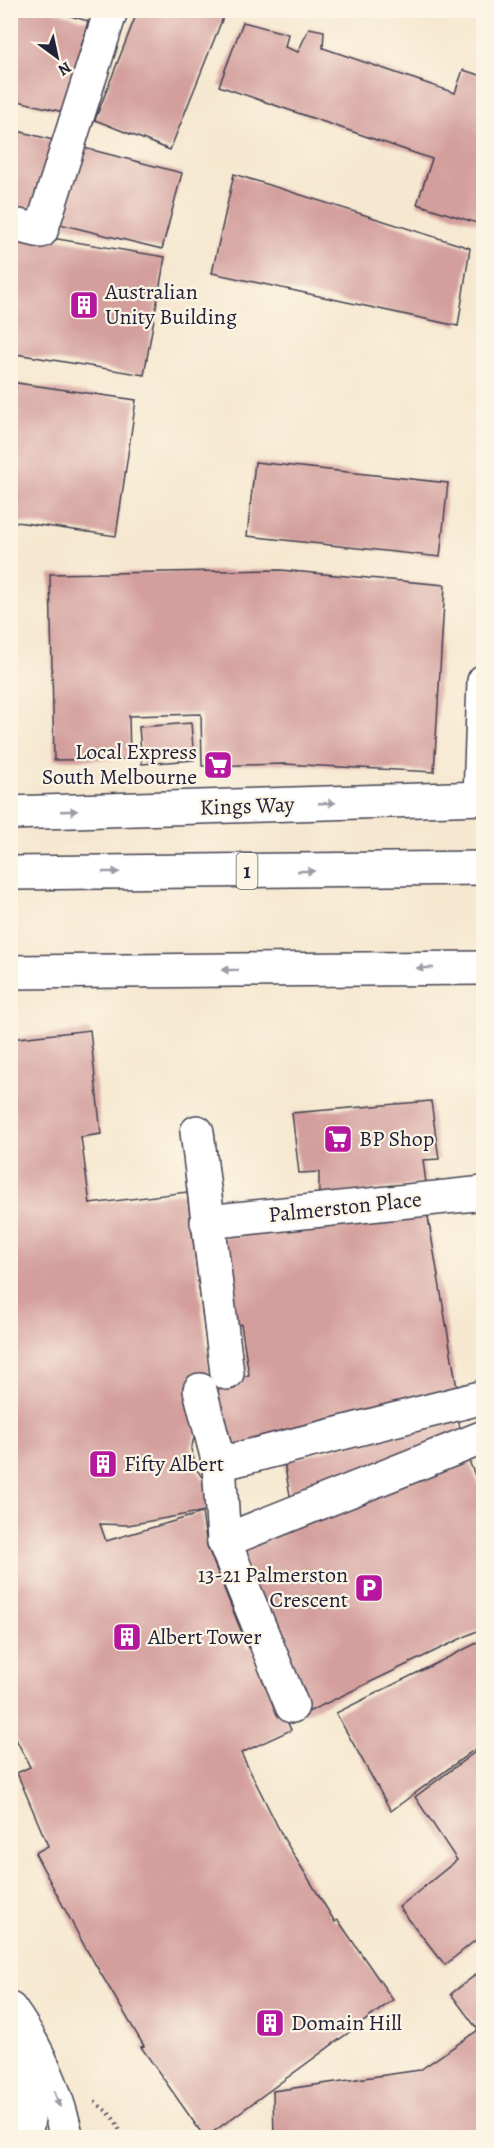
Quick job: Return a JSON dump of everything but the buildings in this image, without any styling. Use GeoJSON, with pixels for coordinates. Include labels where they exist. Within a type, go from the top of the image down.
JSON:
{"type":"FeatureCollection","features":[{"type":"Feature","properties":{"kind":"main road"},"geometry":{"type":"LineString","coordinates":[[10,224],[41,231],[111,10]]}},
{"type":"Feature","properties":{"kind":"main road"},"geometry":{"type":"LineString","coordinates":[[482,798],[483,681]]}},
{"type":"Feature","properties":{"kind":"main road","name":"Kings Way"},"geometry":{"type":"LineString","coordinates":[[10,813],[482,798]]}},
{"type":"Feature","properties":{"kind":"main road","name":"1"},"geometry":{"type":"LineString","coordinates":[[10,873],[483,868]]}},
{"type":"Feature","properties":{"kind":"main road"},"geometry":{"type":"LineString","coordinates":[[10,972],[483,968]]}},
{"type":"Feature","properties":{"kind":"main road"},"geometry":{"type":"LineString","coordinates":[[197,1132],[207,1222],[224,1541],[292,1706]]}},
{"type":"Feature","properties":{"kind":"main road","name":"Palmerston Place"},"geometry":{"type":"LineString","coordinates":[[207,1222],[483,1193]]}},
{"type":"Feature","properties":{"kind":"main road"},"geometry":{"type":"LineString","coordinates":[[219,1464],[483,1397]]}},
{"type":"Feature","properties":{"kind":"main road"},"geometry":{"type":"LineString","coordinates":[[224,1541],[483,1437]]}},
{"type":"Feature","properties":{"kind":"main road"},"geometry":{"type":"LineString","coordinates":[[10,2009],[42,2062],[59,2104],[67,2138]]}},
{"type":"Feature","properties":{"kind":"main road"},"geometry":{"type":"LineString","coordinates":[[10,2065],[17,2077],[29,2112],[25,2138]]}},
{"type":"Feature","properties":{"kind":"place","name":"Australian Unity Building"},"geometry":{"type":"Point","coordinates":[84,305]}},
{"type":"Feature","properties":{"kind":"place","name":"Local Express South Melbourne"},"geometry":{"type":"Point","coordinates":[218,765]}},
{"type":"Feature","properties":{"kind":"place","name":"BP Shop"},"geometry":{"type":"Point","coordinates":[338,1139]}},
{"type":"Feature","properties":{"kind":"place","name":"Fifty Albert"},"geometry":{"type":"Point","coordinates":[103,1464]}},
{"type":"Feature","properties":{"kind":"place","name":"13-21 Palmerston Crescent"},"geometry":{"type":"Point","coordinates":[369,1588]}},
{"type":"Feature","properties":{"kind":"place","name":"Albert Tower"},"geometry":{"type":"Point","coordinates":[127,1637]}},
{"type":"Feature","properties":{"kind":"place","name":"Domain Hill"},"geometry":{"type":"Point","coordinates":[270,2023]}}]}
